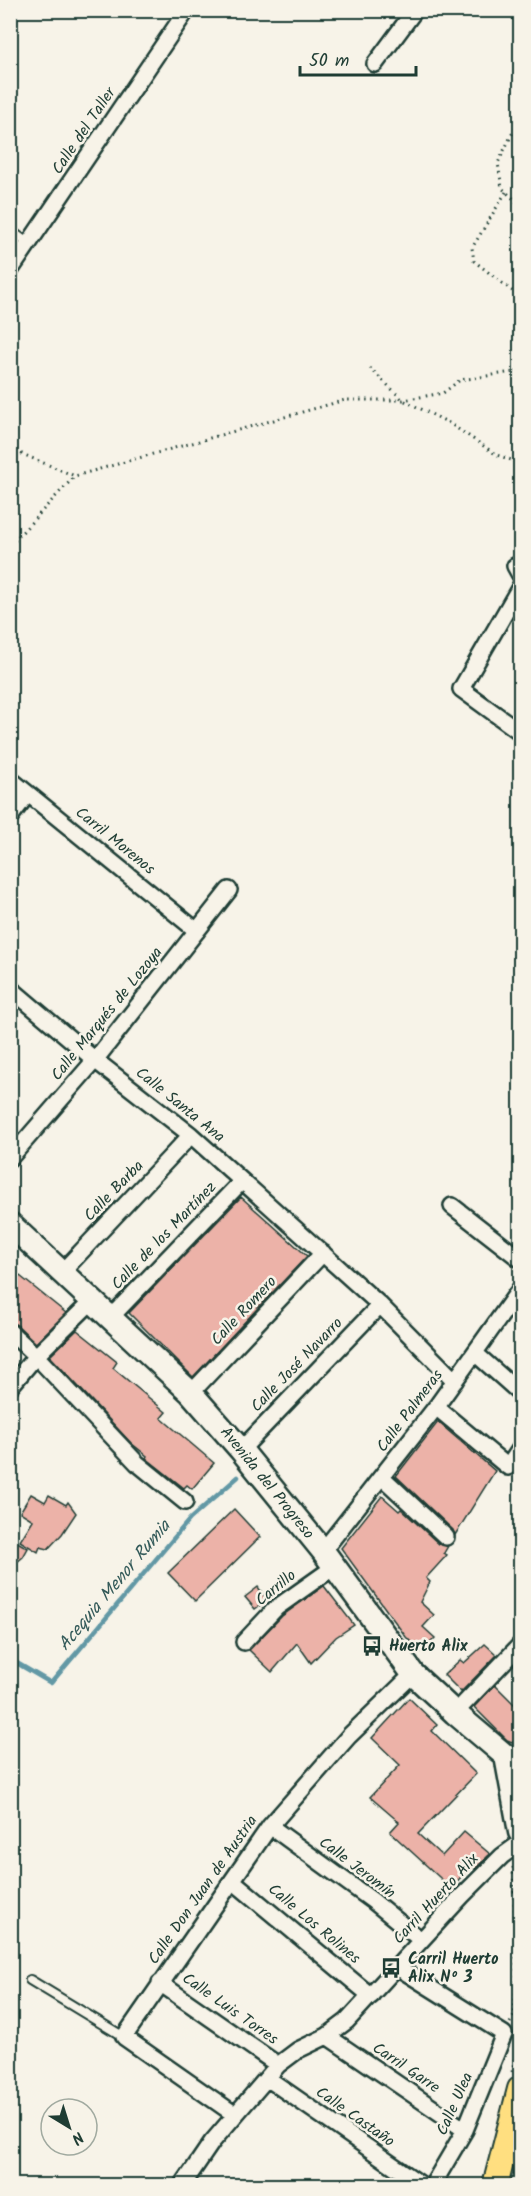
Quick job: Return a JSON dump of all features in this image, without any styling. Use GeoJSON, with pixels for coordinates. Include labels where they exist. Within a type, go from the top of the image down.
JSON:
{"type":"FeatureCollection","features":[{"type":"Feature","properties":{"kind":"main road","name":"Avenida del Progreso"},"geometry":{"type":"LineString","coordinates":[[10,1224],[191,1393],[241,1450],[328,1559],[413,1674],[513,1762]]}},
{"type":"Feature","properties":{"kind":"main road"},"geometry":{"type":"LineString","coordinates":[[513,1762],[518,1841]]}},
{"type":"Feature","properties":{"kind":"main road"},"geometry":{"type":"LineString","coordinates":[[495,2186],[520,2089]]}},
{"type":"Feature","properties":{"kind":"street","name":"Calle del Taller"},"geometry":{"type":"LineString","coordinates":[[10,271],[187,10]]}},
{"type":"Feature","properties":{"kind":"street"},"geometry":{"type":"LineString","coordinates":[[375,64],[415,10]]}},
{"type":"Feature","properties":{"kind":"street"},"geometry":{"type":"LineString","coordinates":[[520,587],[461,689],[520,732]]}},
{"type":"Feature","properties":{"kind":"street","name":"Carril Morenos"},"geometry":{"type":"LineString","coordinates":[[10,779],[197,931]]}},
{"type":"Feature","properties":{"kind":"street"},"geometry":{"type":"LineString","coordinates":[[10,817],[28,794]]}},
{"type":"Feature","properties":{"kind":"street","name":"Calle Marqués de Lozoya"},"geometry":{"type":"LineString","coordinates":[[10,1158],[95,1060],[229,890]]}},
{"type":"Feature","properties":{"kind":"street","name":"Calle Santa Ana"},"geometry":{"type":"LineString","coordinates":[[10,988],[95,1060],[192,1135],[380,1305],[455,1381]]}},
{"type":"Feature","properties":{"kind":"street","name":"Calle Barba"},"geometry":{"type":"LineString","coordinates":[[62,1272],[192,1135]]}},
{"type":"Feature","properties":{"kind":"street","name":"Calle de los Martínez"},"geometry":{"type":"LineString","coordinates":[[111,1317],[242,1181]]}},
{"type":"Feature","properties":{"kind":"street"},"geometry":{"type":"LineString","coordinates":[[452,1206],[520,1259]]}},
{"type":"Feature","properties":{"kind":"street","name":"Calle Romero"},"geometry":{"type":"LineString","coordinates":[[191,1393],[323,1253]]}},
{"type":"Feature","properties":{"kind":"street","name":"Calle Palmeras"},"geometry":{"type":"LineString","coordinates":[[328,1559],[382,1477],[476,1354],[520,1289]]}},
{"type":"Feature","properties":{"kind":"street"},"geometry":{"type":"LineString","coordinates":[[10,1387],[36,1356],[93,1300]]}},
{"type":"Feature","properties":{"kind":"street","name":"Calle José Navarro"},"geometry":{"type":"LineString","coordinates":[[241,1450],[380,1305]]}},
{"type":"Feature","properties":{"kind":"street"},"geometry":{"type":"LineString","coordinates":[[10,1332],[36,1356],[137,1463],[185,1502]]}},
{"type":"Feature","properties":{"kind":"street"},"geometry":{"type":"LineString","coordinates":[[476,1354],[520,1393]]}},
{"type":"Feature","properties":{"kind":"street"},"geometry":{"type":"LineString","coordinates":[[436,1407],[508,1467],[520,1449]]}},
{"type":"Feature","properties":{"kind":"street"},"geometry":{"type":"LineString","coordinates":[[382,1477],[446,1537]]}},
{"type":"Feature","properties":{"kind":"street","name":"Carrillo"},"geometry":{"type":"LineString","coordinates":[[244,1642],[328,1559]]}},
{"type":"Feature","properties":{"kind":"street"},"geometry":{"type":"LineString","coordinates":[[455,1713],[520,1645]]}},
{"type":"Feature","properties":{"kind":"street","name":"Calle Don Juan de Austria"},"geometry":{"type":"LineString","coordinates":[[124,2037],[270,1826],[350,1736],[413,1674]]}},
{"type":"Feature","properties":{"kind":"street","name":"Calle Jeromín"},"geometry":{"type":"LineString","coordinates":[[270,1826],[373,1901],[421,1940]]}},
{"type":"Feature","properties":{"kind":"street","name":"Carril Huerto Alix"},"geometry":{"type":"LineString","coordinates":[[182,2186],[212,2142],[278,2065],[298,2050],[327,2036],[348,2020],[489,1868],[518,1841]]}},
{"type":"Feature","properties":{"kind":"street","name":"Calle Los Rolines"},"geometry":{"type":"LineString","coordinates":[[233,1881],[372,1996]]}},
{"type":"Feature","properties":{"kind":"street"},"geometry":{"type":"LineString","coordinates":[[397,1967],[504,2034]]}},
{"type":"Feature","properties":{"kind":"street","name":"Calle Luis Torres"},"geometry":{"type":"LineString","coordinates":[[160,1983],[278,2065]]}},
{"type":"Feature","properties":{"kind":"street","name":"Calle Ulea"},"geometry":{"type":"LineString","coordinates":[[432,2186],[465,2130],[504,2034]]}},
{"type":"Feature","properties":{"kind":"street","name":"Carril Garre"},"geometry":{"type":"LineString","coordinates":[[327,2036],[465,2130]]}},
{"type":"Feature","properties":{"kind":"street"},"geometry":{"type":"LineString","coordinates":[[124,2037],[234,2115]]}},
{"type":"Feature","properties":{"kind":"street","name":"Calle Castaño"},"geometry":{"type":"LineString","coordinates":[[267,2078],[423,2186]]}},
{"type":"Feature","properties":{"kind":"lane"},"geometry":{"type":"LineString","coordinates":[[10,230],[29,244]]}},
{"type":"Feature","properties":{"kind":"lane"},"geometry":{"type":"LineString","coordinates":[[30,1980],[124,2037]]}},
{"type":"Feature","properties":{"kind":"path"},"geometry":{"type":"LineString","coordinates":[[520,124],[512,134],[498,163],[502,188],[520,204]]}},
{"type":"Feature","properties":{"kind":"path"},"geometry":{"type":"LineString","coordinates":[[506,192],[472,248],[474,261],[520,297]]}},
{"type":"Feature","properties":{"kind":"path"},"geometry":{"type":"LineString","coordinates":[[370,368],[402,400],[449,423],[496,455],[520,463]]}},
{"type":"Feature","properties":{"kind":"path"},"geometry":{"type":"LineString","coordinates":[[10,545],[75,476],[345,400],[402,400],[443,393],[460,380],[520,371]]}},
{"type":"Feature","properties":{"kind":"path"},"geometry":{"type":"LineString","coordinates":[[10,449],[75,476]]}},
{"type":"Feature","properties":{"kind":"path"},"geometry":{"type":"LineString","coordinates":[[504,2034],[513,2016],[517,1976],[518,1841]]}},
{"type":"Feature","properties":{"kind":"path"},"geometry":{"type":"LineString","coordinates":[[515,2002],[520,2002]]}},
{"type":"Feature","properties":{"kind":"building"},"geometry":{"type":"Polygon","coordinates":[[[241,1197],[307,1256],[193,1377],[129,1313],[241,1197]]]}},
{"type":"Feature","properties":{"kind":"building"},"geometry":{"type":"Polygon","coordinates":[[[10,1268],[66,1313],[36,1343],[17,1325],[10,1322],[10,1268]]]}},
{"type":"Feature","properties":{"kind":"building"},"geometry":{"type":"Polygon","coordinates":[[[77,1330],[117,1362],[113,1368],[166,1412],[161,1418],[214,1463],[192,1489],[187,1485],[184,1488],[146,1458],[147,1456],[131,1443],[50,1356],[77,1330]]]}},
{"type":"Feature","properties":{"kind":"building"},"geometry":{"type":"Polygon","coordinates":[[[438,1422],[495,1471],[455,1535],[453,1530],[396,1476],[438,1422]]]}},
{"type":"Feature","properties":{"kind":"building"},"geometry":{"type":"Polygon","coordinates":[[[31,1494],[45,1502],[49,1495],[66,1505],[68,1502],[76,1513],[62,1534],[48,1549],[40,1547],[38,1552],[20,1541],[33,1520],[20,1512],[31,1494]]]}},
{"type":"Feature","properties":{"kind":"building"},"geometry":{"type":"Polygon","coordinates":[[[382,1496],[399,1511],[401,1509],[439,1544],[448,1546],[444,1553],[447,1555],[426,1578],[430,1582],[420,1602],[434,1615],[423,1627],[435,1638],[421,1652],[406,1637],[341,1548],[382,1496]]]}},
{"type":"Feature","properties":{"kind":"building"},"geometry":{"type":"Polygon","coordinates":[[[234,1509],[260,1537],[195,1601],[168,1573],[234,1509]]]}},
{"type":"Feature","properties":{"kind":"building"},"geometry":{"type":"Polygon","coordinates":[[[10,1538],[28,1548],[23,1557],[10,1568],[10,1538]]]}},
{"type":"Feature","properties":{"kind":"building"},"geometry":{"type":"Polygon","coordinates":[[[324,1586],[354,1625],[336,1637],[311,1663],[297,1643],[272,1672],[249,1650],[282,1616],[324,1586]]]}},
{"type":"Feature","properties":{"kind":"building"},"geometry":{"type":"Polygon","coordinates":[[[258,1587],[267,1600],[255,1609],[245,1597],[258,1587]]]}},
{"type":"Feature","properties":{"kind":"building"},"geometry":{"type":"Polygon","coordinates":[[[485,1644],[497,1655],[461,1692],[444,1675],[460,1660],[464,1663],[485,1644]]]}},
{"type":"Feature","properties":{"kind":"building"},"geometry":{"type":"Polygon","coordinates":[[[495,1685],[520,1710],[520,1745],[507,1740],[474,1707],[495,1685]]]}},
{"type":"Feature","properties":{"kind":"building"},"geometry":{"type":"Polygon","coordinates":[[[409,1698],[437,1725],[432,1731],[476,1774],[418,1834],[442,1856],[464,1832],[490,1854],[475,1869],[471,1866],[451,1888],[390,1832],[399,1822],[370,1797],[400,1765],[372,1738],[409,1698]]]}},
{"type":"Feature","properties":{"kind":"waterway","name":"Acequia Menor Rumia"},"geometry":{"type":"LineString","coordinates":[[10,1659],[51,1683],[190,1519],[238,1477]]}},
{"type":"Feature","properties":{"kind":"place","name":"Huerto Alix"},"geometry":{"type":"Point","coordinates":[372,1646]}},
{"type":"Feature","properties":{"kind":"place","name":"Carril Huerto Alix Nº 3"},"geometry":{"type":"Point","coordinates":[391,1968]}}]}
